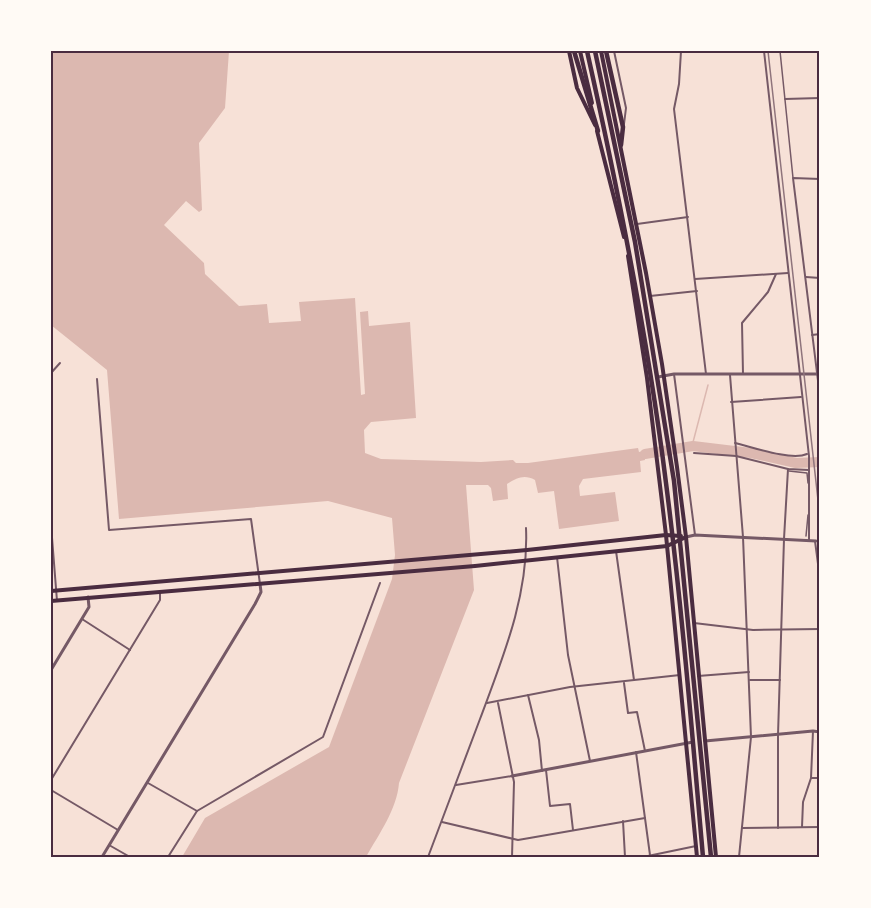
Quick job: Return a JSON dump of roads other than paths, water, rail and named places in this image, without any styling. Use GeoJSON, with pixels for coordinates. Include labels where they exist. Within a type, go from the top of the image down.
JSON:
{"type":"FeatureCollection","features":[{"type":"Feature","properties":{"kind":"highway"},"geometry":{"type":"LineString","coordinates":[[574,51],[598,131]]}},
{"type":"Feature","properties":{"kind":"highway"},"geometry":{"type":"LineString","coordinates":[[587,51],[628,243],[659,428],[676,573],[703,857]]}},
{"type":"Feature","properties":{"kind":"highway"},"geometry":{"type":"LineString","coordinates":[[595,51],[641,274],[674,481],[711,857]]}},
{"type":"Feature","properties":{"kind":"highway"},"geometry":{"type":"LineString","coordinates":[[606,51],[623,127],[621,145]]}},
{"type":"Feature","properties":{"kind":"main road"},"geometry":{"type":"LineString","coordinates":[[569,51],[577,88],[598,131]]}},
{"type":"Feature","properties":{"kind":"main road"},"geometry":{"type":"LineString","coordinates":[[580,51],[616,198],[647,378],[666,535],[698,857]]}},
{"type":"Feature","properties":{"kind":"main road"},"geometry":{"type":"LineString","coordinates":[[601,51],[650,296],[674,443],[686,537],[716,857]]}},
{"type":"Feature","properties":{"kind":"main road"},"geometry":{"type":"LineString","coordinates":[[54,591],[474,555],[666,535],[686,537]]}},
{"type":"Feature","properties":{"kind":"main road"},"geometry":{"type":"LineString","coordinates":[[51,602],[526,561],[667,546],[686,537]]}},
{"type":"Feature","properties":{"kind":"street"},"geometry":{"type":"LineString","coordinates":[[614,51],[627,108],[623,127]]}},
{"type":"Feature","properties":{"kind":"street"},"geometry":{"type":"LineString","coordinates":[[681,51],[679,84],[674,110],[706,374]]}},
{"type":"Feature","properties":{"kind":"street"},"geometry":{"type":"LineString","coordinates":[[764,51],[808,455],[809,540]]}},
{"type":"Feature","properties":{"kind":"street"},"geometry":{"type":"LineString","coordinates":[[780,51],[820,397]]}},
{"type":"Feature","properties":{"kind":"street"},"geometry":{"type":"LineString","coordinates":[[785,99],[820,99]]}},
{"type":"Feature","properties":{"kind":"street"},"geometry":{"type":"LineString","coordinates":[[793,178],[820,179]]}},
{"type":"Feature","properties":{"kind":"street"},"geometry":{"type":"LineString","coordinates":[[636,224],[688,217]]}},
{"type":"Feature","properties":{"kind":"street"},"geometry":{"type":"LineString","coordinates":[[695,279],[788,273]]}},
{"type":"Feature","properties":{"kind":"street"},"geometry":{"type":"LineString","coordinates":[[743,374],[742,323],[768,292],[777,274]]}},
{"type":"Feature","properties":{"kind":"street"},"geometry":{"type":"LineString","coordinates":[[806,277],[820,278]]}},
{"type":"Feature","properties":{"kind":"street"},"geometry":{"type":"LineString","coordinates":[[650,296],[697,291]]}},
{"type":"Feature","properties":{"kind":"street"},"geometry":{"type":"LineString","coordinates":[[812,335],[820,334]]}},
{"type":"Feature","properties":{"kind":"street"},"geometry":{"type":"LineString","coordinates":[[51,373],[60,363]]}},
{"type":"Feature","properties":{"kind":"street"},"geometry":{"type":"LineString","coordinates":[[647,378],[674,374],[818,374]]}},
{"type":"Feature","properties":{"kind":"street"},"geometry":{"type":"LineString","coordinates":[[674,374],[695,535]]}},
{"type":"Feature","properties":{"kind":"street"},"geometry":{"type":"LineString","coordinates":[[730,374],[743,537],[751,737],[739,857]]}},
{"type":"Feature","properties":{"kind":"street"},"geometry":{"type":"LineString","coordinates":[[97,379],[109,530],[251,519],[261,592],[102,857]]}},
{"type":"Feature","properties":{"kind":"street"},"geometry":{"type":"LineString","coordinates":[[731,402],[801,397]]}},
{"type":"Feature","properties":{"kind":"street"},"geometry":{"type":"LineString","coordinates":[[735,444],[788,455],[808,455]]}},
{"type":"Feature","properties":{"kind":"street"},"geometry":{"type":"LineString","coordinates":[[694,453],[736,455],[807,473],[809,490],[806,536]]}},
{"type":"Feature","properties":{"kind":"street"},"geometry":{"type":"LineString","coordinates":[[675,454],[685,454]]}},
{"type":"Feature","properties":{"kind":"street"},"geometry":{"type":"LineString","coordinates":[[788,470],[809,468]]}},
{"type":"Feature","properties":{"kind":"street"},"geometry":{"type":"LineString","coordinates":[[778,828],[778,735],[788,470]]}},
{"type":"Feature","properties":{"kind":"street"},"geometry":{"type":"LineString","coordinates":[[51,525],[54,591],[57,601]]}},
{"type":"Feature","properties":{"kind":"street"},"geometry":{"type":"LineString","coordinates":[[428,857],[516,617],[526,561],[526,528]]}},
{"type":"Feature","properties":{"kind":"street"},"geometry":{"type":"LineString","coordinates":[[686,537],[695,535],[815,541],[820,579]]}},
{"type":"Feature","properties":{"kind":"street"},"geometry":{"type":"LineString","coordinates":[[616,551],[634,681]]}},
{"type":"Feature","properties":{"kind":"street"},"geometry":{"type":"LineString","coordinates":[[557,557],[568,655],[590,761]]}},
{"type":"Feature","properties":{"kind":"street"},"geometry":{"type":"LineString","coordinates":[[168,857],[197,811],[323,737],[380,583]]}},
{"type":"Feature","properties":{"kind":"street"},"geometry":{"type":"LineString","coordinates":[[51,780],[160,600],[160,592]]}},
{"type":"Feature","properties":{"kind":"street"},"geometry":{"type":"LineString","coordinates":[[51,670],[89,607],[88,597]]}},
{"type":"Feature","properties":{"kind":"street"},"geometry":{"type":"LineString","coordinates":[[82,619],[130,650]]}},
{"type":"Feature","properties":{"kind":"street"},"geometry":{"type":"LineString","coordinates":[[693,623],[747,629],[820,629]]}},
{"type":"Feature","properties":{"kind":"street"},"geometry":{"type":"LineString","coordinates":[[698,676],[749,672]]}},
{"type":"Feature","properties":{"kind":"street"},"geometry":{"type":"LineString","coordinates":[[486,703],[574,687],[680,675]]}},
{"type":"Feature","properties":{"kind":"street"},"geometry":{"type":"LineString","coordinates":[[749,680],[780,680]]}},
{"type":"Feature","properties":{"kind":"street"},"geometry":{"type":"LineString","coordinates":[[624,682],[628,713],[636,712],[645,751]]}},
{"type":"Feature","properties":{"kind":"street"},"geometry":{"type":"LineString","coordinates":[[528,695],[539,740],[550,806],[570,804],[573,830]]}},
{"type":"Feature","properties":{"kind":"street"},"geometry":{"type":"LineString","coordinates":[[498,702],[514,791],[512,857]]}},
{"type":"Feature","properties":{"kind":"street"},"geometry":{"type":"LineString","coordinates":[[802,827],[803,802],[811,778],[813,731]]}},
{"type":"Feature","properties":{"kind":"street"},"geometry":{"type":"LineString","coordinates":[[455,785],[544,771],[685,743],[820,732]]}},
{"type":"Feature","properties":{"kind":"street"},"geometry":{"type":"LineString","coordinates":[[636,752],[650,855]]}},
{"type":"Feature","properties":{"kind":"street"},"geometry":{"type":"LineString","coordinates":[[811,778],[820,778]]}},
{"type":"Feature","properties":{"kind":"street"},"geometry":{"type":"LineString","coordinates":[[146,782],[197,811]]}},
{"type":"Feature","properties":{"kind":"street"},"geometry":{"type":"LineString","coordinates":[[51,790],[118,830]]}},
{"type":"Feature","properties":{"kind":"street"},"geometry":{"type":"LineString","coordinates":[[441,822],[518,840],[645,818]]}},
{"type":"Feature","properties":{"kind":"street"},"geometry":{"type":"LineString","coordinates":[[623,822],[625,857]]}},
{"type":"Feature","properties":{"kind":"street"},"geometry":{"type":"LineString","coordinates":[[742,828],[819,827],[820,856]]}},
{"type":"Feature","properties":{"kind":"street"},"geometry":{"type":"LineString","coordinates":[[109,845],[130,857]]}},
{"type":"Feature","properties":{"kind":"street"},"geometry":{"type":"LineString","coordinates":[[643,857],[696,846]]}},
{"type":"Feature","properties":{"kind":"waterway"},"geometry":{"type":"LineString","coordinates":[[692,446],[708,385]]}},
{"type":"Feature","properties":{"kind":"waterway"},"geometry":{"type":"LineString","coordinates":[[645,454],[693,446],[751,453],[796,463],[820,462]]}},
{"type":"Feature","properties":{"kind":"railway"},"geometry":{"type":"LineString","coordinates":[[768,51],[820,518]]}}]}
